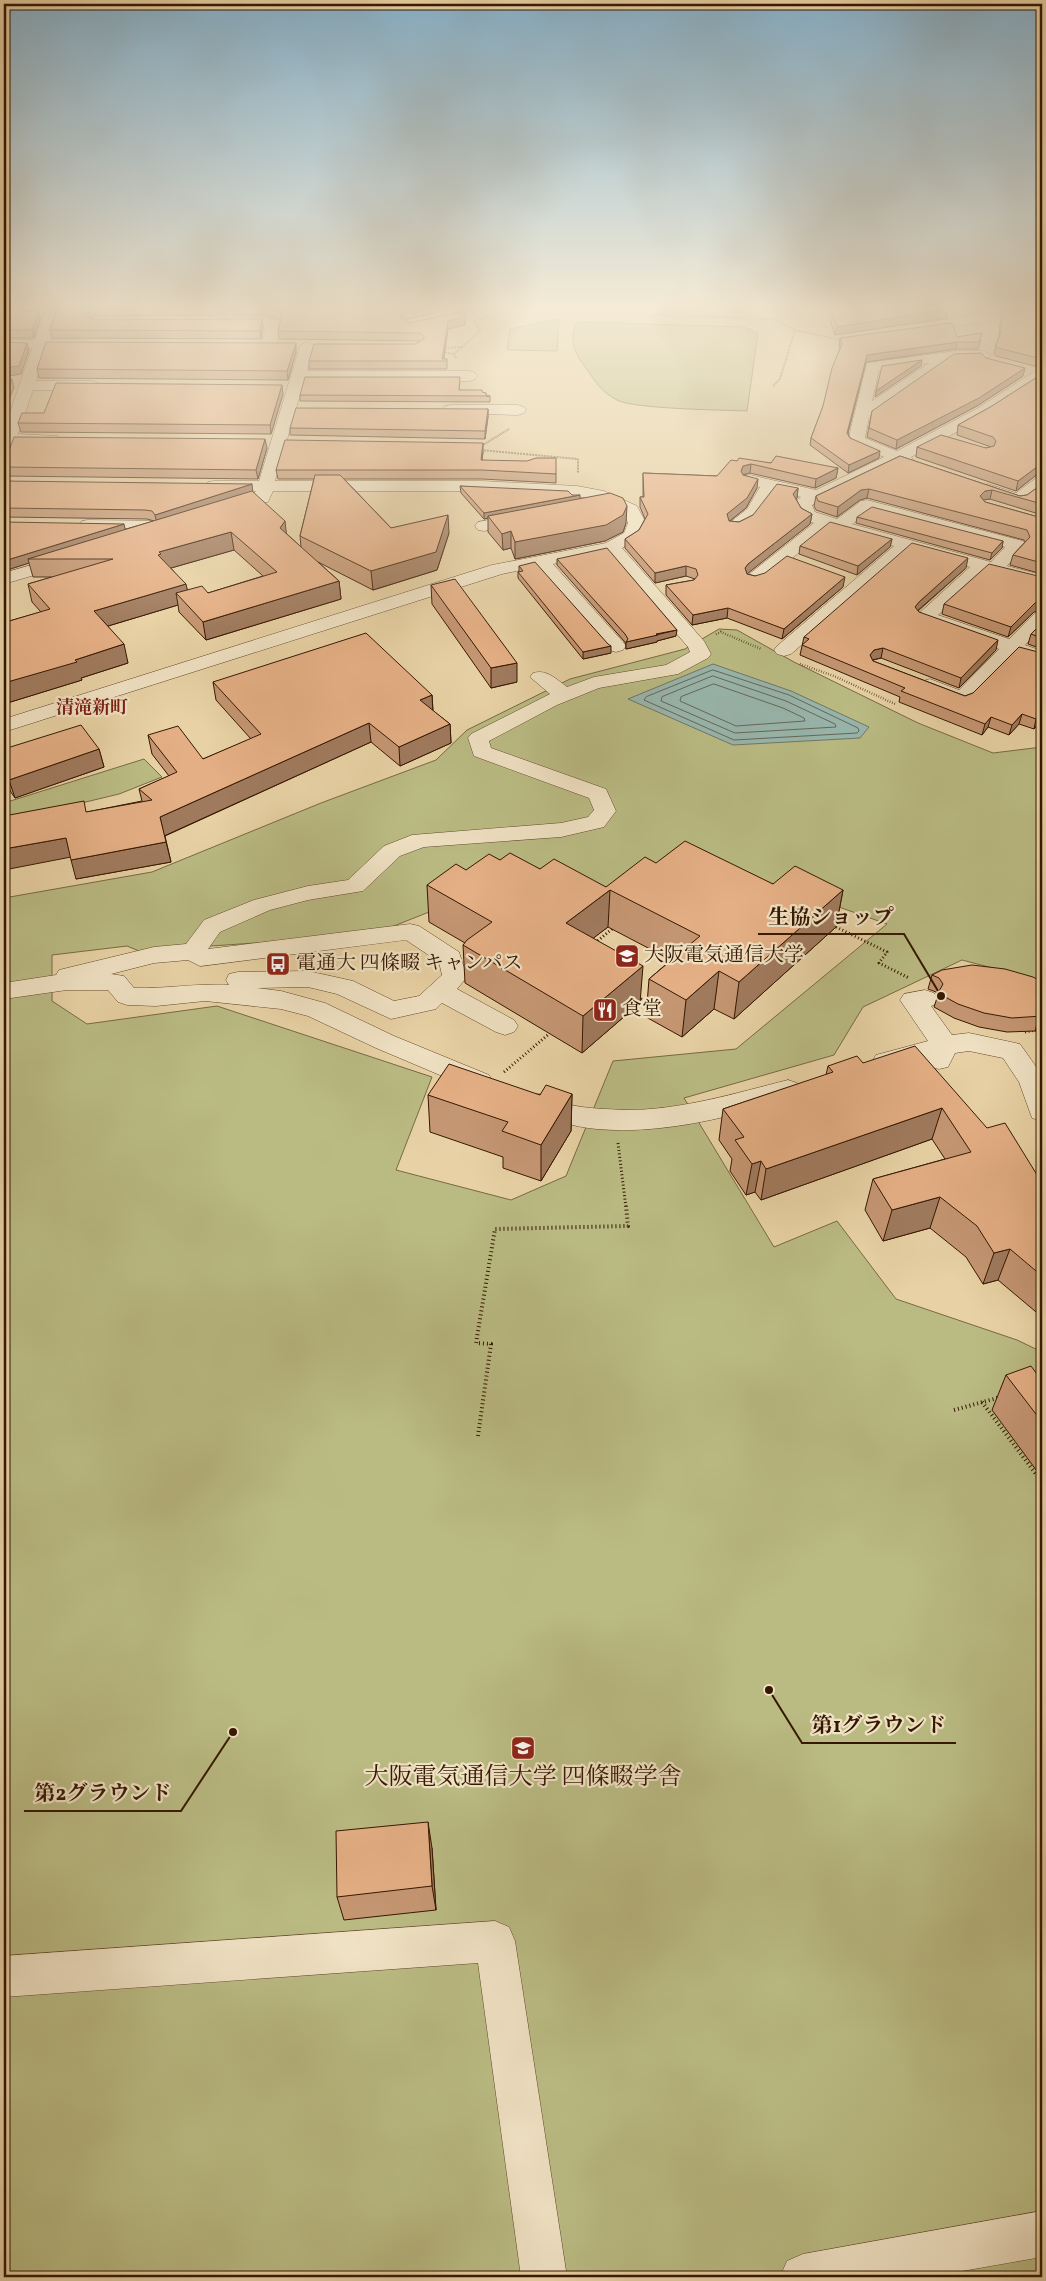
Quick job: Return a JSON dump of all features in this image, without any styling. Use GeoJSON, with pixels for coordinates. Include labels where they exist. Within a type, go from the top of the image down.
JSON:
{"type":"FeatureCollection","features":[{"type":"Feature","properties":{"kind":"street"},"geometry":{"type":"LineString","coordinates":[[17,414],[6,446],[68,439]]}},
{"type":"Feature","properties":{"kind":"street"},"geometry":{"type":"LineString","coordinates":[[244,503],[262,498],[286,414]]}},
{"type":"Feature","properties":{"kind":"street"},"geometry":{"type":"LineString","coordinates":[[977,414],[898,458],[802,504],[808,515],[1042,581]]}},
{"type":"Feature","properties":{"kind":"street"},"geometry":{"type":"LineString","coordinates":[[861,416],[856,440],[925,467]]}},
{"type":"Feature","properties":{"kind":"street"},"geometry":{"type":"LineString","coordinates":[[937,436],[956,442]]}},
{"type":"Feature","properties":{"kind":"street"},"geometry":{"type":"LineString","coordinates":[[258,440],[297,443]]}},
{"type":"Feature","properties":{"kind":"street"},"geometry":{"type":"LineString","coordinates":[[874,469],[892,475]]}},
{"type":"Feature","properties":{"kind":"street"},"geometry":{"type":"LineString","coordinates":[[750,480],[818,496]]}},
{"type":"Feature","properties":{"kind":"street"},"geometry":{"type":"LineString","coordinates":[[1018,499],[1042,482]]}},
{"type":"Feature","properties":{"kind":"street"},"geometry":{"type":"LineString","coordinates":[[972,483],[1018,499],[1042,504]]}},
{"type":"Feature","properties":{"kind":"street"},"geometry":{"type":"LineString","coordinates":[[4,726],[498,570],[611,547],[631,536],[637,523],[631,510],[598,495],[577,491],[482,486],[198,485]]}},
{"type":"Feature","properties":{"kind":"street"},"geometry":{"type":"LineString","coordinates":[[736,525],[753,512],[770,485]]}},
{"type":"Feature","properties":{"kind":"street"},"geometry":{"type":"LineString","coordinates":[[577,509],[615,502]]}},
{"type":"Feature","properties":{"kind":"street"},"geometry":{"type":"LineString","coordinates":[[976,503],[1024,516]]}},
{"type":"Feature","properties":{"kind":"street"},"geometry":{"type":"LineString","coordinates":[[755,579],[783,557],[833,523],[867,505],[1017,545],[925,617],[1042,657]]}},
{"type":"Feature","properties":{"kind":"street"},"geometry":{"type":"LineString","coordinates":[[484,526],[540,515]]}},
{"type":"Feature","properties":{"kind":"street"},"geometry":{"type":"LineString","coordinates":[[125,541],[190,520]]}},
{"type":"Feature","properties":{"kind":"street"},"geometry":{"type":"LineString","coordinates":[[73,525],[172,526]]}},
{"type":"Feature","properties":{"kind":"street"},"geometry":{"type":"LineString","coordinates":[[789,656],[801,626],[852,582],[907,544]]}},
{"type":"Feature","properties":{"kind":"street"},"geometry":{"type":"LineString","coordinates":[[611,547],[659,589],[697,647],[701,665],[637,690]]}},
{"type":"Feature","properties":{"kind":"street"},"geometry":{"type":"LineString","coordinates":[[4,579],[78,556]]}},
{"type":"Feature","properties":{"kind":"street"},"geometry":{"type":"LineString","coordinates":[[783,557],[800,563]]}},
{"type":"Feature","properties":{"kind":"street"},"geometry":{"type":"LineString","coordinates":[[541,561],[616,646]]}},
{"type":"Feature","properties":{"kind":"street"},"geometry":{"type":"LineString","coordinates":[[917,680],[962,698],[1042,617]]}},
{"type":"Feature","properties":{"kind":"street"},"geometry":{"type":"LineString","coordinates":[[193,952],[212,926],[262,905],[308,893],[355,886],[392,851],[420,840],[561,830],[596,822],[605,811],[598,794],[481,752],[478,738],[565,695],[594,683],[671,670],[697,647]]}},
{"type":"Feature","properties":{"kind":"street"},"geometry":{"type":"LineString","coordinates":[[540,678],[565,695]]}},
{"type":"Feature","properties":{"kind":"street"},"geometry":{"type":"LineString","coordinates":[[4,991],[67,982],[115,982],[159,985],[211,979],[308,979],[344,987],[391,1010],[427,1002],[455,977],[450,958],[410,932],[200,958],[193,952],[154,955],[68,976],[67,982]]}},
{"type":"Feature","properties":{"kind":"street"},"geometry":{"type":"LineString","coordinates":[[115,982],[127,996],[156,997],[205,992],[281,1000],[316,1009],[385,1042],[508,1085],[554,1112],[615,1120],[700,1112],[812,1084]]}},
{"type":"Feature","properties":{"kind":"street"},"geometry":{"type":"LineString","coordinates":[[440,991],[506,1026]]}},
{"type":"Feature","properties":{"kind":"street"},"geometry":{"type":"LineString","coordinates":[[919,999],[945,1045]]}},
{"type":"Feature","properties":{"kind":"street"},"geometry":{"type":"LineString","coordinates":[[869,1077],[945,1045],[970,1042],[1011,1050],[1042,1068]]}},
{"type":"Feature","properties":{"kind":"street"},"geometry":{"type":"LineString","coordinates":[[1011,1050],[1032,1080],[1042,1111]]}},
{"type":"Feature","properties":{"kind":"street"},"geometry":{"type":"LineString","coordinates":[[4,1977],[495,1941],[544,2277]]}},
{"type":"Feature","properties":{"kind":"street"},"geometry":{"type":"LineString","coordinates":[[803,2277],[1042,2234]]}},
{"type":"Feature","properties":{"kind":"path"},"geometry":{"type":"LineString","coordinates":[[480,450],[485,452],[535,454],[578,459],[577,491]]}},
{"type":"Feature","properties":{"kind":"path"},"geometry":{"type":"LineString","coordinates":[[697,647],[721,632],[756,647]]}},
{"type":"Feature","properties":{"kind":"path"},"geometry":{"type":"LineString","coordinates":[[789,656],[895,704]]}},
{"type":"Feature","properties":{"kind":"path"},"geometry":{"type":"LineString","coordinates":[[836,927],[887,952],[879,963],[910,978],[898,992],[919,999]]}},
{"type":"Feature","properties":{"kind":"path"},"geometry":{"type":"LineString","coordinates":[[589,948],[612,929]]}},
{"type":"Feature","properties":{"kind":"path"},"geometry":{"type":"LineString","coordinates":[[634,994],[656,1008]]}},
{"type":"Feature","properties":{"kind":"path"},"geometry":{"type":"LineString","coordinates":[[508,1085],[549,1034]]}},
{"type":"Feature","properties":{"kind":"path"},"geometry":{"type":"LineString","coordinates":[[478,1436],[490,1344],[476,1343],[495,1229],[628,1226],[615,1120]]}},
{"type":"Feature","properties":{"kind":"path"},"geometry":{"type":"LineString","coordinates":[[954,1410],[1008,1395]]}},
{"type":"Feature","properties":{"kind":"path"},"geometry":{"type":"LineString","coordinates":[[982,1402],[1042,1482]]}},
{"type":"Feature","properties":{"kind":"green space","name":"大阪電気通信大学 四條畷学舎"},"geometry":{"type":"Polygon","coordinates":[[[719,629],[737,630],[794,662],[918,723],[993,753],[1042,747],[1042,981],[962,960],[863,1007],[834,1055],[684,1098],[774,1247],[837,1221],[896,1299],[1017,1340],[1042,1352],[1042,2277],[4,2277],[4,898],[152,872],[321,803],[436,760],[467,730],[570,679],[685,649],[719,629]],[[748,875],[457,901],[371,935],[139,951],[127,946],[52,955],[52,1001],[87,1024],[217,1006],[432,1077],[396,1170],[511,1200],[566,1176],[613,1061],[736,1049],[887,924],[748,875]]]}},
{"type":"Feature","properties":{"kind":"green space"},"geometry":{"type":"Polygon","coordinates":[[[144,759],[162,777],[119,794],[19,818],[4,819],[4,803],[144,759]]]}},
{"type":"Feature","properties":{"kind":"water"},"geometry":{"type":"Polygon","coordinates":[[[713,664],[791,691],[869,727],[860,738],[733,745],[628,699],[713,664]]]}},
{"type":"Feature","properties":{"kind":"building"},"geometry":{"type":"Polygon","coordinates":[[[21,414],[273,414],[270,425],[18,423],[21,414]]]}},
{"type":"Feature","properties":{"kind":"building"},"geometry":{"type":"Polygon","coordinates":[[[294,414],[487,414],[485,431],[290,428],[294,414]]]}},
{"type":"Feature","properties":{"kind":"building"},"geometry":{"type":"Polygon","coordinates":[[[820,414],[852,414],[847,433],[850,438],[880,451],[849,465],[811,438],[820,414]]]}},
{"type":"Feature","properties":{"kind":"building"},"geometry":{"type":"Polygon","coordinates":[[[871,414],[947,414],[897,440],[869,428],[871,414]]]}},
{"type":"Feature","properties":{"kind":"building"},"geometry":{"type":"Polygon","coordinates":[[[977,414],[1042,414],[1042,466],[1037,467],[1018,481],[917,447],[941,435],[986,448],[994,446],[996,441],[993,437],[958,425],[977,414]]]}},
{"type":"Feature","properties":{"kind":"building"},"geometry":{"type":"Polygon","coordinates":[[[14,437],[265,439],[256,470],[4,467],[4,450],[10,448],[14,437]]]}},
{"type":"Feature","properties":{"kind":"building"},"geometry":{"type":"Polygon","coordinates":[[[285,440],[483,443],[481,460],[527,461],[536,458],[556,458],[556,474],[482,470],[276,470],[285,440]]]}},
{"type":"Feature","properties":{"kind":"building"},"geometry":{"type":"Polygon","coordinates":[[[776,456],[838,468],[816,479],[751,464],[743,466],[741,471],[743,475],[758,479],[747,498],[727,514],[729,521],[739,522],[753,515],[777,484],[798,488],[793,494],[801,508],[812,514],[748,564],[745,568],[747,574],[755,576],[765,573],[787,556],[845,577],[784,629],[728,608],[693,615],[666,585],[694,580],[698,575],[696,569],[686,566],[655,573],[625,539],[639,530],[648,514],[640,497],[644,497],[643,473],[717,476],[731,460],[737,461],[739,458],[771,463],[776,456]]]}},
{"type":"Feature","properties":{"kind":"building"},"geometry":{"type":"Polygon","coordinates":[[[900,456],[1020,496],[1027,495],[1042,484],[1042,504],[992,490],[985,491],[980,496],[985,502],[1042,518],[1042,563],[1013,555],[1030,537],[1027,530],[869,489],[861,490],[838,507],[818,501],[816,496],[900,456]]]}},
{"type":"Feature","properties":{"kind":"building"},"geometry":{"type":"Polygon","coordinates":[[[315,475],[340,475],[391,528],[448,515],[436,552],[371,571],[300,536],[315,475]]]}},
{"type":"Feature","properties":{"kind":"building"},"geometry":{"type":"Polygon","coordinates":[[[4,481],[252,484],[155,515],[152,511],[145,510],[4,508],[4,481]]]}},
{"type":"Feature","properties":{"kind":"building"},"geometry":{"type":"Polygon","coordinates":[[[460,486],[568,491],[572,495],[580,495],[484,513],[460,486]]]}},
{"type":"Feature","properties":{"kind":"building"},"geometry":{"type":"Polygon","coordinates":[[[252,491],[285,521],[280,528],[339,581],[203,622],[176,593],[202,586],[208,593],[277,572],[231,532],[159,552],[161,554],[158,555],[186,584],[94,611],[124,644],[75,660],[77,662],[4,683],[4,620],[6,622],[50,609],[28,584],[113,559],[28,559],[252,491]]]}},
{"type":"Feature","properties":{"kind":"building"},"geometry":{"type":"Polygon","coordinates":[[[610,493],[623,498],[627,506],[623,515],[606,525],[515,542],[511,531],[502,534],[488,516],[610,493]]]}},
{"type":"Feature","properties":{"kind":"building"},"geometry":{"type":"Polygon","coordinates":[[[872,507],[1003,541],[992,553],[857,517],[872,507]]]}},
{"type":"Feature","properties":{"kind":"building"},"geometry":{"type":"Polygon","coordinates":[[[4,522],[124,524],[4,561],[4,522]]]}},
{"type":"Feature","properties":{"kind":"building"},"geometry":{"type":"Polygon","coordinates":[[[830,522],[892,539],[858,566],[800,546],[830,522]]]}},
{"type":"Feature","properties":{"kind":"building"},"geometry":{"type":"Polygon","coordinates":[[[912,543],[968,558],[919,602],[915,607],[919,612],[998,640],[961,678],[883,648],[874,650],[870,655],[873,661],[965,696],[973,693],[1019,647],[1042,653],[1042,712],[1036,719],[1022,714],[1012,725],[991,717],[985,724],[901,691],[905,688],[802,645],[809,639],[804,637],[912,543]]]}},
{"type":"Feature","properties":{"kind":"building"},"geometry":{"type":"Polygon","coordinates":[[[607,548],[677,630],[626,642],[628,639],[625,634],[557,559],[607,548]]]}},
{"type":"Feature","properties":{"kind":"building"},"geometry":{"type":"Polygon","coordinates":[[[535,562],[611,646],[583,652],[518,572],[523,571],[519,566],[535,562]]]}},
{"type":"Feature","properties":{"kind":"building"},"geometry":{"type":"Polygon","coordinates":[[[989,564],[1042,577],[1042,600],[1036,602],[1011,627],[944,604],[989,564]]]}},
{"type":"Feature","properties":{"kind":"building"},"geometry":{"type":"Polygon","coordinates":[[[455,579],[517,663],[491,668],[431,585],[455,579]]]}},
{"type":"Feature","properties":{"kind":"building"},"geometry":{"type":"Polygon","coordinates":[[[1042,623],[1042,638],[1031,634],[1042,623]]]}},
{"type":"Feature","properties":{"kind":"building"},"geometry":{"type":"Polygon","coordinates":[[[366,633],[432,695],[420,700],[450,724],[399,747],[369,723],[160,817],[166,842],[71,860],[66,838],[4,849],[4,816],[84,801],[86,812],[152,800],[139,789],[177,772],[148,735],[178,726],[203,759],[261,734],[213,682],[366,633]]]}},
{"type":"Feature","properties":{"kind":"building"},"geometry":{"type":"Polygon","coordinates":[[[81,725],[99,749],[9,780],[4,771],[4,749],[81,725]]]}},
{"type":"Feature","properties":{"kind":"building"},"geometry":{"type":"Polygon","coordinates":[[[685,841],[773,884],[795,866],[843,890],[739,982],[719,971],[686,1000],[649,979],[700,936],[610,890],[566,923],[643,966],[583,1016],[463,945],[492,922],[427,885],[456,864],[466,870],[489,854],[500,860],[510,853],[540,869],[554,859],[606,887],[645,857],[656,863],[685,841]]]}},
{"type":"Feature","properties":{"kind":"building"},"geometry":{"type":"Polygon","coordinates":[[[972,965],[1005,969],[1033,977],[1042,982],[1042,1016],[1012,1018],[984,1013],[958,1004],[938,993],[943,984],[939,978],[932,975],[942,970],[972,965]]]}},
{"type":"Feature","properties":{"kind":"building"},"geometry":{"type":"Polygon","coordinates":[[[915,1046],[987,1128],[1005,1123],[1042,1183],[1042,1276],[1010,1249],[994,1253],[977,1226],[940,1197],[892,1210],[873,1179],[971,1152],[942,1108],[766,1169],[761,1161],[752,1164],[735,1140],[744,1137],[723,1109],[833,1072],[828,1066],[857,1056],[863,1063],[915,1046]]]}},
{"type":"Feature","properties":{"kind":"building"},"geometry":{"type":"Polygon","coordinates":[[[449,1064],[540,1095],[546,1085],[572,1094],[541,1145],[502,1131],[508,1122],[428,1095],[449,1064]]]}},
{"type":"Feature","properties":{"kind":"building"},"geometry":{"type":"Polygon","coordinates":[[[1031,1366],[1042,1381],[1042,1422],[1006,1375],[1031,1366]]]}},
{"type":"Feature","properties":{"kind":"building"},"geometry":{"type":"Polygon","coordinates":[[[428,1822],[432,1886],[337,1897],[336,1831],[428,1822]]]}},
{"type":"Feature","properties":{"kind":"place","name":"大阪電気通信大学"},"geometry":{"type":"Point","coordinates":[627,956]}},
{"type":"Feature","properties":{"kind":"place","name":"電通大 四條畷 キャンパス"},"geometry":{"type":"Point","coordinates":[278,964]}},
{"type":"Feature","properties":{"kind":"place","name":"生協ショップ"},"geometry":{"type":"Point","coordinates":[941,996]}},
{"type":"Feature","properties":{"kind":"place","name":"食堂"},"geometry":{"type":"Point","coordinates":[605,1010]}},
{"type":"Feature","properties":{"kind":"place","name":"第1グラウンド"},"geometry":{"type":"Point","coordinates":[769,1690]}},
{"type":"Feature","properties":{"kind":"place","name":"第2グラウンド"},"geometry":{"type":"Point","coordinates":[233,1732]}},
{"type":"Feature","properties":{"kind":"place","name":"大阪電気通信大学 四條畷学舎"},"geometry":{"type":"Point","coordinates":[523,1748]}},
{"type":"Feature","properties":{"kind":"district","name":"清滝新町"},"geometry":{"type":"Point","coordinates":[92,708]}}]}
